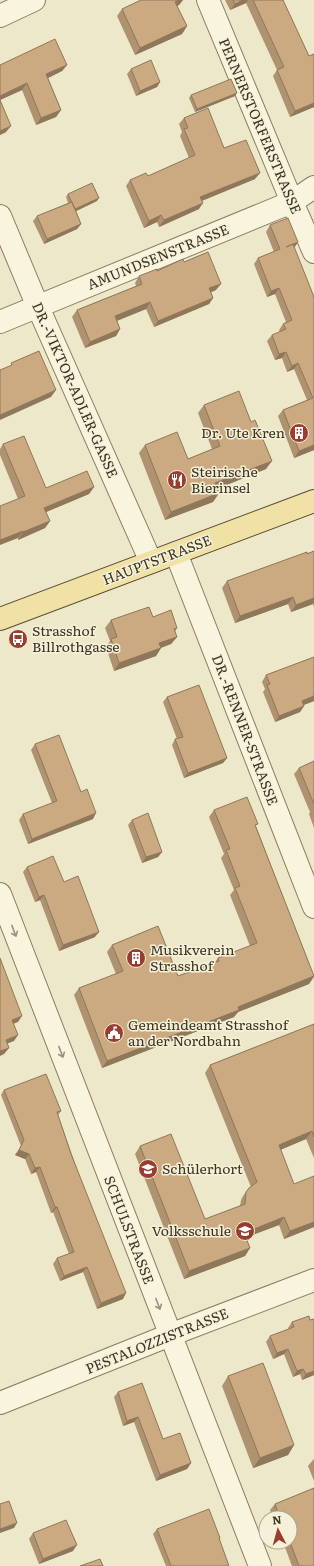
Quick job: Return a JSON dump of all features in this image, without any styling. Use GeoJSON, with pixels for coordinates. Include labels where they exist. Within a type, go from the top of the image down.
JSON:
{"type":"FeatureCollection","features":[{"type":"Feature","properties":{"kind":"main road","name":"HAUPTSTRASSE"},"geometry":{"type":"LineString","coordinates":[[0,619],[314,501]]}},
{"type":"Feature","properties":{"kind":"street"},"geometry":{"type":"LineString","coordinates":[[0,16],[34,0]]}},
{"type":"Feature","properties":{"kind":"street","name":"PERNERSTORFERSTRASSE"},"geometry":{"type":"LineString","coordinates":[[208,0],[314,252]]}},
{"type":"Feature","properties":{"kind":"street","name":"AMUNDSENSTRASSE"},"geometry":{"type":"LineString","coordinates":[[0,322],[292,202],[314,187]]}},
{"type":"Feature","properties":{"kind":"street","name":"DR.-VIKTOR-ADLER-GASSE"},"geometry":{"type":"LineString","coordinates":[[0,216],[38,307],[151,562]]}},
{"type":"Feature","properties":{"kind":"street","name":"DR.-RENNER-STRASSE"},"geometry":{"type":"LineString","coordinates":[[176,553],[314,907]]}},
{"type":"Feature","properties":{"kind":"street","name":"SCHULSTRASSE"},"geometry":{"type":"LineString","coordinates":[[0,894],[260,1566]]}},
{"type":"Feature","properties":{"kind":"street","name":"PESTALOZZISTRASSE"},"geometry":{"type":"LineString","coordinates":[[0,1404],[170,1335],[314,1280]]}},
{"type":"Feature","properties":{"kind":"building"},"geometry":{"type":"Polygon","coordinates":[[[141,0],[179,0],[175,2],[187,26],[140,48],[122,9],[141,0]]]}},
{"type":"Feature","properties":{"kind":"building"},"geometry":{"type":"Polygon","coordinates":[[[233,0],[243,0],[235,4],[233,0]]]}},
{"type":"Feature","properties":{"kind":"building"},"geometry":{"type":"Polygon","coordinates":[[[253,0],[283,0],[309,56],[314,54],[314,103],[295,111],[277,70],[284,67],[253,0]]]}},
{"type":"Feature","properties":{"kind":"building"},"geometry":{"type":"Polygon","coordinates":[[[55,39],[67,65],[46,74],[61,110],[41,118],[27,83],[0,96],[0,65],[55,39]]]}},
{"type":"Feature","properties":{"kind":"building"},"geometry":{"type":"Polygon","coordinates":[[[151,60],[160,82],[140,91],[131,69],[151,60]]]}},
{"type":"Feature","properties":{"kind":"building"},"geometry":{"type":"Polygon","coordinates":[[[231,79],[237,93],[197,109],[191,95],[231,79]]]}},
{"type":"Feature","properties":{"kind":"building"},"geometry":{"type":"Polygon","coordinates":[[[0,100],[11,126],[0,131],[0,100]]]}},
{"type":"Feature","properties":{"kind":"building"},"geometry":{"type":"Polygon","coordinates":[[[208,108],[224,148],[246,140],[260,173],[200,197],[203,203],[164,220],[161,215],[149,221],[130,180],[146,173],[148,176],[195,155],[184,129],[188,128],[184,118],[208,108]]]}},
{"type":"Feature","properties":{"kind":"building"},"geometry":{"type":"Polygon","coordinates":[[[92,183],[99,198],[75,209],[68,194],[92,183]]]}},
{"type":"Feature","properties":{"kind":"building"},"geometry":{"type":"Polygon","coordinates":[[[72,202],[81,224],[47,239],[37,216],[72,202]]]}},
{"type":"Feature","properties":{"kind":"building"},"geometry":{"type":"Polygon","coordinates":[[[288,218],[298,242],[293,244],[314,297],[314,445],[299,451],[283,410],[313,398],[298,363],[292,366],[286,352],[279,354],[272,335],[286,329],[283,324],[292,320],[279,288],[271,291],[258,258],[280,249],[270,225],[288,218]]]}},
{"type":"Feature","properties":{"kind":"building"},"geometry":{"type":"Polygon","coordinates":[[[208,252],[221,284],[209,288],[213,298],[158,321],[150,302],[115,316],[120,329],[90,342],[77,310],[142,284],[139,276],[157,269],[157,271],[183,259],[184,262],[208,252]]]}},
{"type":"Feature","properties":{"kind":"building"},"geometry":{"type":"Polygon","coordinates":[[[39,351],[56,390],[0,415],[0,370],[12,365],[11,363],[39,351]]]}},
{"type":"Feature","properties":{"kind":"building"},"geometry":{"type":"Polygon","coordinates":[[[239,391],[251,422],[255,420],[272,461],[215,483],[219,493],[171,512],[145,445],[177,432],[188,459],[220,446],[204,405],[239,391]]]}},
{"type":"Feature","properties":{"kind":"building"},"geometry":{"type":"Polygon","coordinates":[[[24,436],[46,488],[87,471],[94,487],[44,508],[50,521],[0,540],[0,506],[25,496],[3,444],[24,436]]]}},
{"type":"Feature","properties":{"kind":"building"},"geometry":{"type":"Polygon","coordinates":[[[314,551],[314,598],[296,605],[293,597],[240,616],[227,581],[307,552],[307,554],[314,551]]]}},
{"type":"Feature","properties":{"kind":"building"},"geometry":{"type":"Polygon","coordinates":[[[149,607],[153,617],[171,610],[177,628],[174,629],[177,637],[159,643],[161,648],[119,663],[111,639],[117,637],[111,620],[149,607]]]}},
{"type":"Feature","properties":{"kind":"building"},"geometry":{"type":"Polygon","coordinates":[[[314,657],[314,696],[302,701],[304,706],[279,716],[267,685],[270,684],[266,675],[314,657]]]}},
{"type":"Feature","properties":{"kind":"building"},"geometry":{"type":"Polygon","coordinates":[[[199,685],[227,758],[188,773],[175,739],[183,737],[167,697],[199,685]]]}},
{"type":"Feature","properties":{"kind":"building"},"geometry":{"type":"Polygon","coordinates":[[[59,735],[81,792],[87,789],[96,813],[32,839],[23,814],[57,801],[35,744],[59,735]]]}},
{"type":"Feature","properties":{"kind":"building"},"geometry":{"type":"Polygon","coordinates":[[[314,761],[314,804],[299,768],[314,761]]]}},
{"type":"Feature","properties":{"kind":"building"},"geometry":{"type":"Polygon","coordinates":[[[247,797],[258,824],[255,825],[314,976],[238,1007],[239,1010],[107,1061],[79,988],[123,971],[112,945],[158,926],[178,976],[219,961],[218,958],[257,943],[235,888],[240,886],[226,850],[230,849],[214,810],[247,797]]]}},
{"type":"Feature","properties":{"kind":"building"},"geometry":{"type":"Polygon","coordinates":[[[148,813],[162,852],[146,857],[132,820],[148,813]]]}},
{"type":"Feature","properties":{"kind":"building"},"geometry":{"type":"Polygon","coordinates":[[[53,856],[64,882],[78,876],[99,932],[63,945],[44,895],[39,897],[27,867],[53,856]]]}},
{"type":"Feature","properties":{"kind":"building"},"geometry":{"type":"Polygon","coordinates":[[[0,958],[22,1016],[12,1020],[18,1035],[6,1040],[9,1048],[0,1051],[0,958]]]}},
{"type":"Feature","properties":{"kind":"building"},"geometry":{"type":"Polygon","coordinates":[[[314,1024],[314,1137],[312,1131],[279,1145],[294,1184],[314,1176],[314,1222],[290,1231],[284,1217],[244,1233],[250,1248],[189,1271],[140,1146],[171,1134],[205,1219],[245,1204],[246,1192],[257,1182],[210,1065],[314,1024]]]}},
{"type":"Feature","properties":{"kind":"building"},"geometry":{"type":"Polygon","coordinates":[[[46,1074],[61,1111],[57,1112],[71,1154],[126,1293],[101,1303],[87,1267],[64,1276],[57,1258],[74,1252],[40,1167],[35,1168],[29,1154],[19,1150],[24,1140],[4,1090],[46,1074]]]}},
{"type":"Feature","properties":{"kind":"building"},"geometry":{"type":"Polygon","coordinates":[[[309,1316],[310,1320],[314,1319],[314,1371],[306,1374],[303,1369],[297,1371],[288,1349],[277,1353],[270,1336],[294,1327],[292,1322],[309,1316]]]}},
{"type":"Feature","properties":{"kind":"building"},"geometry":{"type":"Polygon","coordinates":[[[263,1363],[294,1445],[260,1458],[228,1376],[263,1363]]]}},
{"type":"Feature","properties":{"kind":"building"},"geometry":{"type":"Polygon","coordinates":[[[142,1383],[163,1439],[180,1433],[191,1463],[160,1475],[138,1417],[127,1421],[118,1392],[142,1383]]]}},
{"type":"Feature","properties":{"kind":"building"},"geometry":{"type":"Polygon","coordinates":[[[314,1488],[314,1566],[299,1566],[293,1550],[298,1550],[298,1510],[277,1510],[275,1504],[314,1488]]]}},
{"type":"Feature","properties":{"kind":"building"},"geometry":{"type":"Polygon","coordinates":[[[9,1501],[17,1523],[0,1529],[0,1504],[9,1501]]]}},
{"type":"Feature","properties":{"kind":"building"},"geometry":{"type":"Polygon","coordinates":[[[209,1509],[229,1566],[171,1566],[157,1529],[209,1509]]]}},
{"type":"Feature","properties":{"kind":"building"},"geometry":{"type":"Polygon","coordinates":[[[66,1520],[77,1545],[43,1559],[33,1533],[66,1520]]]}},
{"type":"Feature","properties":{"kind":"building"},"geometry":{"type":"Polygon","coordinates":[[[100,1559],[103,1566],[80,1566],[100,1559]]]}},
{"type":"Feature","properties":{"kind":"place","name":"Dr. Ute Kren"},"geometry":{"type":"Point","coordinates":[299,433]}},
{"type":"Feature","properties":{"kind":"place","name":"Steirische Bierinsel"},"geometry":{"type":"Point","coordinates":[177,480]}},
{"type":"Feature","properties":{"kind":"place","name":"Strasshof Billrothgasse"},"geometry":{"type":"Point","coordinates":[18,639]}},
{"type":"Feature","properties":{"kind":"place","name":"Musikverein Strasshof"},"geometry":{"type":"Point","coordinates":[136,958]}},
{"type":"Feature","properties":{"kind":"place","name":"Gemeindeamt Strasshof an der Nordbahn"},"geometry":{"type":"Point","coordinates":[114,1033]}},
{"type":"Feature","properties":{"kind":"place","name":"Schülerhort"},"geometry":{"type":"Point","coordinates":[148,1169]}},
{"type":"Feature","properties":{"kind":"place","name":"Volksschule"},"geometry":{"type":"Point","coordinates":[245,1231]}}]}
